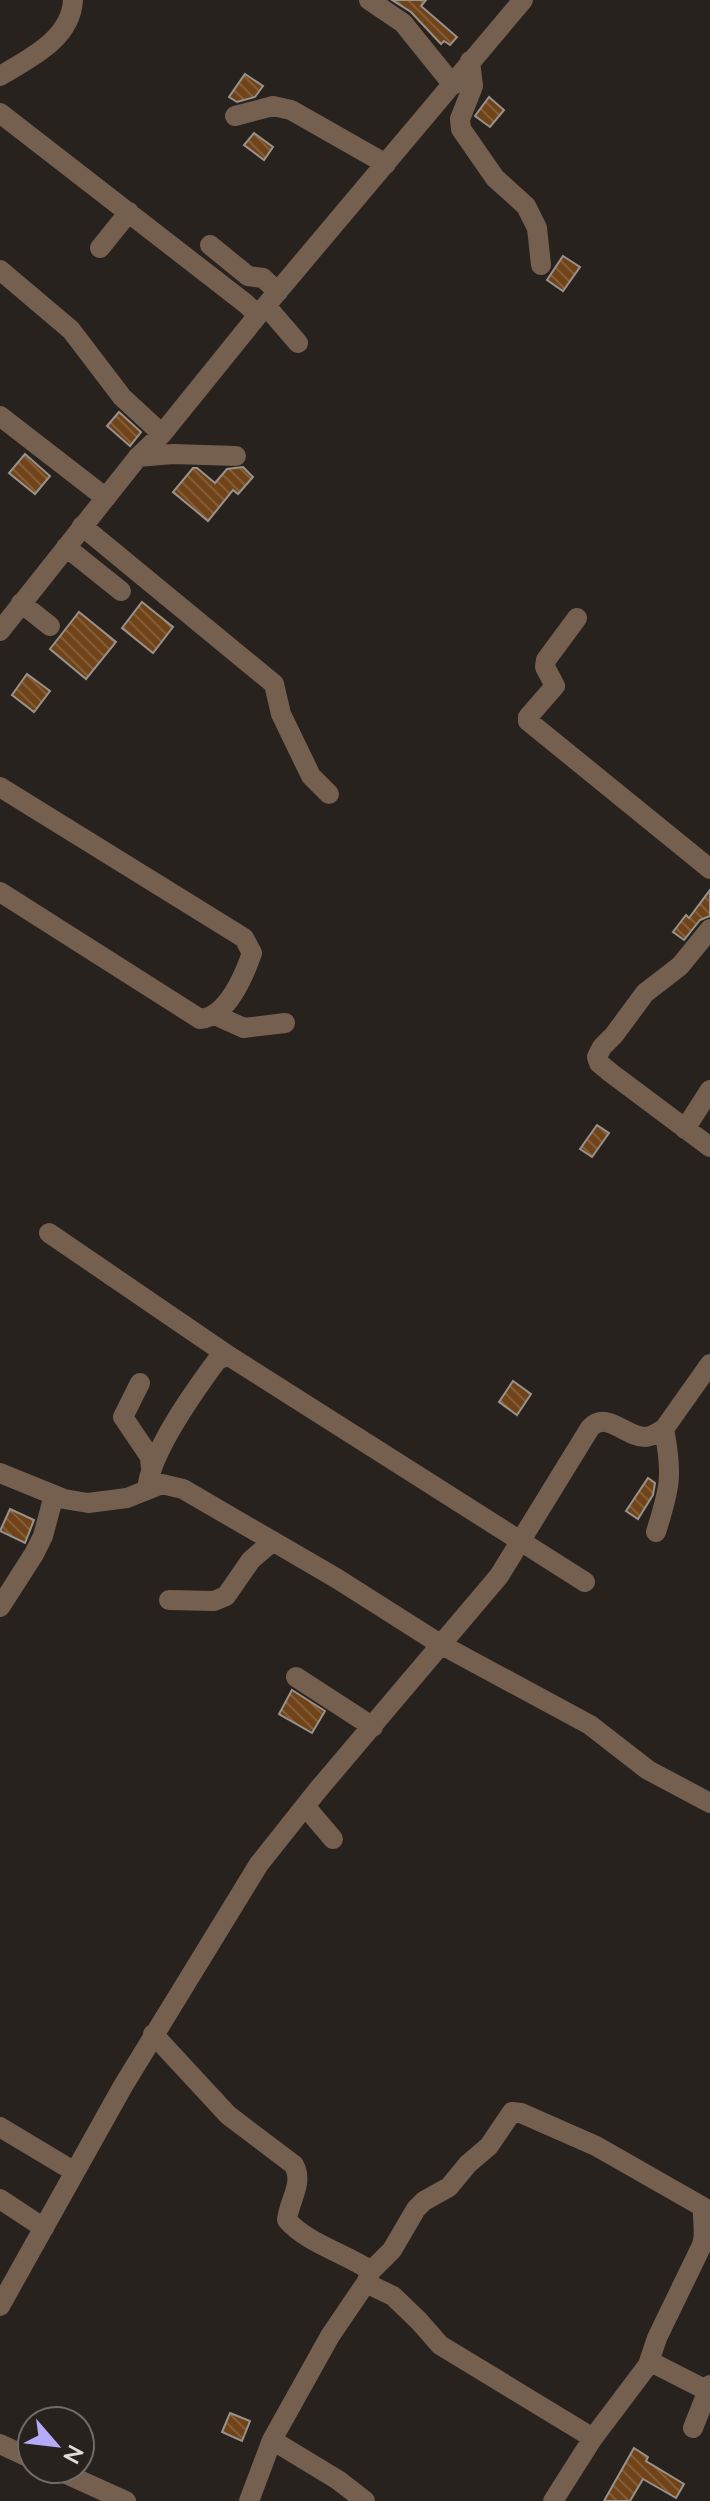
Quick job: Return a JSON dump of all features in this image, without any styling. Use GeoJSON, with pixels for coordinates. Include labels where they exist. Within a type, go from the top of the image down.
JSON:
{"type":"FeatureCollection","features":[{"type":"Feature","properties":{"kind":"street"},"geometry":{"type":"LineString","coordinates":[[0,76],[39,52],[59,35],[70,20],[73,0]]}},
{"type":"Feature","properties":{"kind":"street"},"geometry":{"type":"LineString","coordinates":[[369,0],[403,23],[453,85]]}},
{"type":"Feature","properties":{"kind":"street"},"geometry":{"type":"LineString","coordinates":[[0,631],[138,457],[162,434],[523,0]]}},
{"type":"Feature","properties":{"kind":"street"},"geometry":{"type":"LineString","coordinates":[[470,61],[473,86],[460,119],[461,129],[495,178],[526,206],[537,228],[541,265]]}},
{"type":"Feature","properties":{"kind":"street"},"geometry":{"type":"LineString","coordinates":[[235,116],[273,106],[291,110],[386,164]]}},
{"type":"Feature","properties":{"kind":"street"},"geometry":{"type":"LineString","coordinates":[[0,113],[129,212],[267,305],[298,343]]}},
{"type":"Feature","properties":{"kind":"street"},"geometry":{"type":"LineString","coordinates":[[100,248],[129,212]]}},
{"type":"Feature","properties":{"kind":"street"},"geometry":{"type":"LineString","coordinates":[[210,245],[248,276],[263,278],[267,305]]}},
{"type":"Feature","properties":{"kind":"street"},"geometry":{"type":"LineString","coordinates":[[0,270],[71,330],[122,397],[162,434]]}},
{"type":"Feature","properties":{"kind":"street"},"geometry":{"type":"LineString","coordinates":[[0,416],[106,498]]}},
{"type":"Feature","properties":{"kind":"street"},"geometry":{"type":"LineString","coordinates":[[138,457],[173,454],[236,456]]}},
{"type":"Feature","properties":{"kind":"street"},"geometry":{"type":"LineString","coordinates":[[82,526],[274,684],[281,714],[296,746],[311,776],[329,794]]}},
{"type":"Feature","properties":{"kind":"street"},"geometry":{"type":"LineString","coordinates":[[66,547],[121,591]]}},
{"type":"Feature","properties":{"kind":"street"},"geometry":{"type":"LineString","coordinates":[[21,603],[50,626]]}},
{"type":"Feature","properties":{"kind":"street"},"geometry":{"type":"LineString","coordinates":[[577,618],[546,660],[545,667],[555,686],[528,717],[528,721],[710,869]]}},
{"type":"Feature","properties":{"kind":"street"},"geometry":{"type":"LineString","coordinates":[[0,787],[244,938],[252,953],[246,971],[215,1015]]}},
{"type":"Feature","properties":{"kind":"street"},"geometry":{"type":"LineString","coordinates":[[0,892],[200,1019],[215,1015],[244,1028],[285,1023]]}},
{"type":"Feature","properties":{"kind":"street"},"geometry":{"type":"LineString","coordinates":[[710,929],[680,966],[645,993],[597,1057],[599,1063],[710,1147]]}},
{"type":"Feature","properties":{"kind":"street"},"geometry":{"type":"LineString","coordinates":[[685,1129],[710,1090]]}},
{"type":"Feature","properties":{"kind":"street"},"geometry":{"type":"LineString","coordinates":[[49,1233],[229,1356],[585,1582]]}},
{"type":"Feature","properties":{"kind":"street"},"geometry":{"type":"LineString","coordinates":[[147,1490],[151,1469],[163,1443],[218,1359],[229,1356]]}},
{"type":"Feature","properties":{"kind":"street"},"geometry":{"type":"LineString","coordinates":[[0,2306],[153,2034],[259,1864],[499,1576],[596,1422],[604,1420],[642,1437],[653,1435],[664,1429],[710,1364]]}},
{"type":"Feature","properties":{"kind":"street"},"geometry":{"type":"LineString","coordinates":[[140,1383],[123,1417],[150,1457],[151,1469]]}},
{"type":"Feature","properties":{"kind":"street"},"geometry":{"type":"LineString","coordinates":[[656,1532],[670,1481],[670,1458],[664,1429]]}},
{"type":"Feature","properties":{"kind":"street"},"geometry":{"type":"LineString","coordinates":[[0,1473],[54,1495],[88,1503],[127,1498],[162,1484],[183,1489],[336,1578],[440,1644],[590,1725],[648,1770],[710,1803]]}},
{"type":"Feature","properties":{"kind":"street"},"geometry":{"type":"LineString","coordinates":[[0,1607],[43,1536],[54,1495]]}},
{"type":"Feature","properties":{"kind":"street"},"geometry":{"type":"LineString","coordinates":[[169,1600],[214,1601],[226,1596],[251,1560],[273,1541]]}},
{"type":"Feature","properties":{"kind":"street"},"geometry":{"type":"LineString","coordinates":[[296,1677],[373,1727]]}},
{"type":"Feature","properties":{"kind":"street"},"geometry":{"type":"LineString","coordinates":[[305,1806],[333,1839]]}},
{"type":"Feature","properties":{"kind":"street"},"geometry":{"type":"LineString","coordinates":[[153,2034],[228,2115],[294,2165],[299,2174],[298,2187],[289,2206],[287,2220],[295,2229],[351,2258],[440,2345],[593,2438]]}},
{"type":"Feature","properties":{"kind":"street"},"geometry":{"type":"LineString","coordinates":[[249,2501],[272,2440],[330,2336],[369,2277],[392,2250],[416,2209],[449,2187],[468,2164],[489,2146],[512,2112],[521,2113],[596,2146],[706,2209],[701,2224],[705,2236],[702,2245],[657,2338],[648,2365],[593,2438],[553,2501]]}},
{"type":"Feature","properties":{"kind":"street"},"geometry":{"type":"LineString","coordinates":[[0,2127],[75,2172]]}},
{"type":"Feature","properties":{"kind":"street"},"geometry":{"type":"LineString","coordinates":[[0,2199],[44,2228]]}},
{"type":"Feature","properties":{"kind":"street"},"geometry":{"type":"LineString","coordinates":[[648,2365],[657,2365],[709,2390],[693,2428]]}},
{"type":"Feature","properties":{"kind":"street"},"geometry":{"type":"LineString","coordinates":[[272,2440],[338,2480],[365,2501]]}},
{"type":"Feature","properties":{"kind":"street"},"geometry":{"type":"LineString","coordinates":[[90,2485],[126,2501]]}},
{"type":"Feature","properties":{"kind":"building"},"geometry":{"type":"Polygon","coordinates":[[[392,0],[426,0],[421,6],[457,37],[450,45],[444,41],[441,44],[411,12],[392,0]]]}},
{"type":"Feature","properties":{"kind":"building"},"geometry":{"type":"Polygon","coordinates":[[[245,74],[263,86],[255,97],[237,102],[229,97],[245,74]]]}},
{"type":"Feature","properties":{"kind":"building"},"geometry":{"type":"Polygon","coordinates":[[[489,97],[504,110],[490,127],[475,116],[489,97]]]}},
{"type":"Feature","properties":{"kind":"building"},"geometry":{"type":"Polygon","coordinates":[[[254,133],[273,147],[264,160],[244,145],[254,133]]]}},
{"type":"Feature","properties":{"kind":"building"},"geometry":{"type":"Polygon","coordinates":[[[563,256],[580,267],[563,291],[547,280],[563,256]]]}},
{"type":"Feature","properties":{"kind":"building"},"geometry":{"type":"Polygon","coordinates":[[[119,412],[141,432],[130,446],[107,426],[119,412]]]}},
{"type":"Feature","properties":{"kind":"building"},"geometry":{"type":"Polygon","coordinates":[[[25,454],[50,476],[35,494],[9,473],[25,454]]]}},
{"type":"Feature","properties":{"kind":"building"},"geometry":{"type":"Polygon","coordinates":[[[243,467],[253,477],[238,494],[233,490],[208,521],[173,492],[193,468],[215,483],[227,469],[243,467]]]}},
{"type":"Feature","properties":{"kind":"building"},"geometry":{"type":"Polygon","coordinates":[[[142,602],[173,627],[153,653],[122,628],[142,602]]]}},
{"type":"Feature","properties":{"kind":"building"},"geometry":{"type":"Polygon","coordinates":[[[79,612],[116,642],[86,679],[50,649],[79,612]]]}},
{"type":"Feature","properties":{"kind":"building"},"geometry":{"type":"Polygon","coordinates":[[[27,674],[50,691],[34,712],[12,695],[27,674]]]}},
{"type":"Feature","properties":{"kind":"building"},"geometry":{"type":"Polygon","coordinates":[[[710,890],[710,916],[700,920],[684,940],[673,932],[686,915],[689,918],[710,890]]]}},
{"type":"Feature","properties":{"kind":"building"},"geometry":{"type":"Polygon","coordinates":[[[597,1125],[609,1133],[592,1157],[580,1149],[597,1125]]]}},
{"type":"Feature","properties":{"kind":"building"},"geometry":{"type":"Polygon","coordinates":[[[513,1381],[531,1394],[517,1415],[499,1402],[513,1381]]]}},
{"type":"Feature","properties":{"kind":"building"},"geometry":{"type":"Polygon","coordinates":[[[648,1478],[655,1483],[653,1495],[638,1519],[626,1511],[648,1478]]]}},
{"type":"Feature","properties":{"kind":"building"},"geometry":{"type":"Polygon","coordinates":[[[10,1509],[34,1520],[25,1543],[0,1531],[10,1509]]]}},
{"type":"Feature","properties":{"kind":"building"},"geometry":{"type":"Polygon","coordinates":[[[292,1690],[325,1711],[312,1733],[279,1714],[292,1690]]]}},
{"type":"Feature","properties":{"kind":"building"},"geometry":{"type":"Polygon","coordinates":[[[230,2413],[250,2421],[242,2441],[222,2432],[230,2413]]]}},
{"type":"Feature","properties":{"kind":"building"},"geometry":{"type":"Polygon","coordinates":[[[634,2448],[648,2457],[646,2461],[684,2484],[676,2498],[643,2479],[630,2501],[604,2501],[634,2448]]]}}]}
